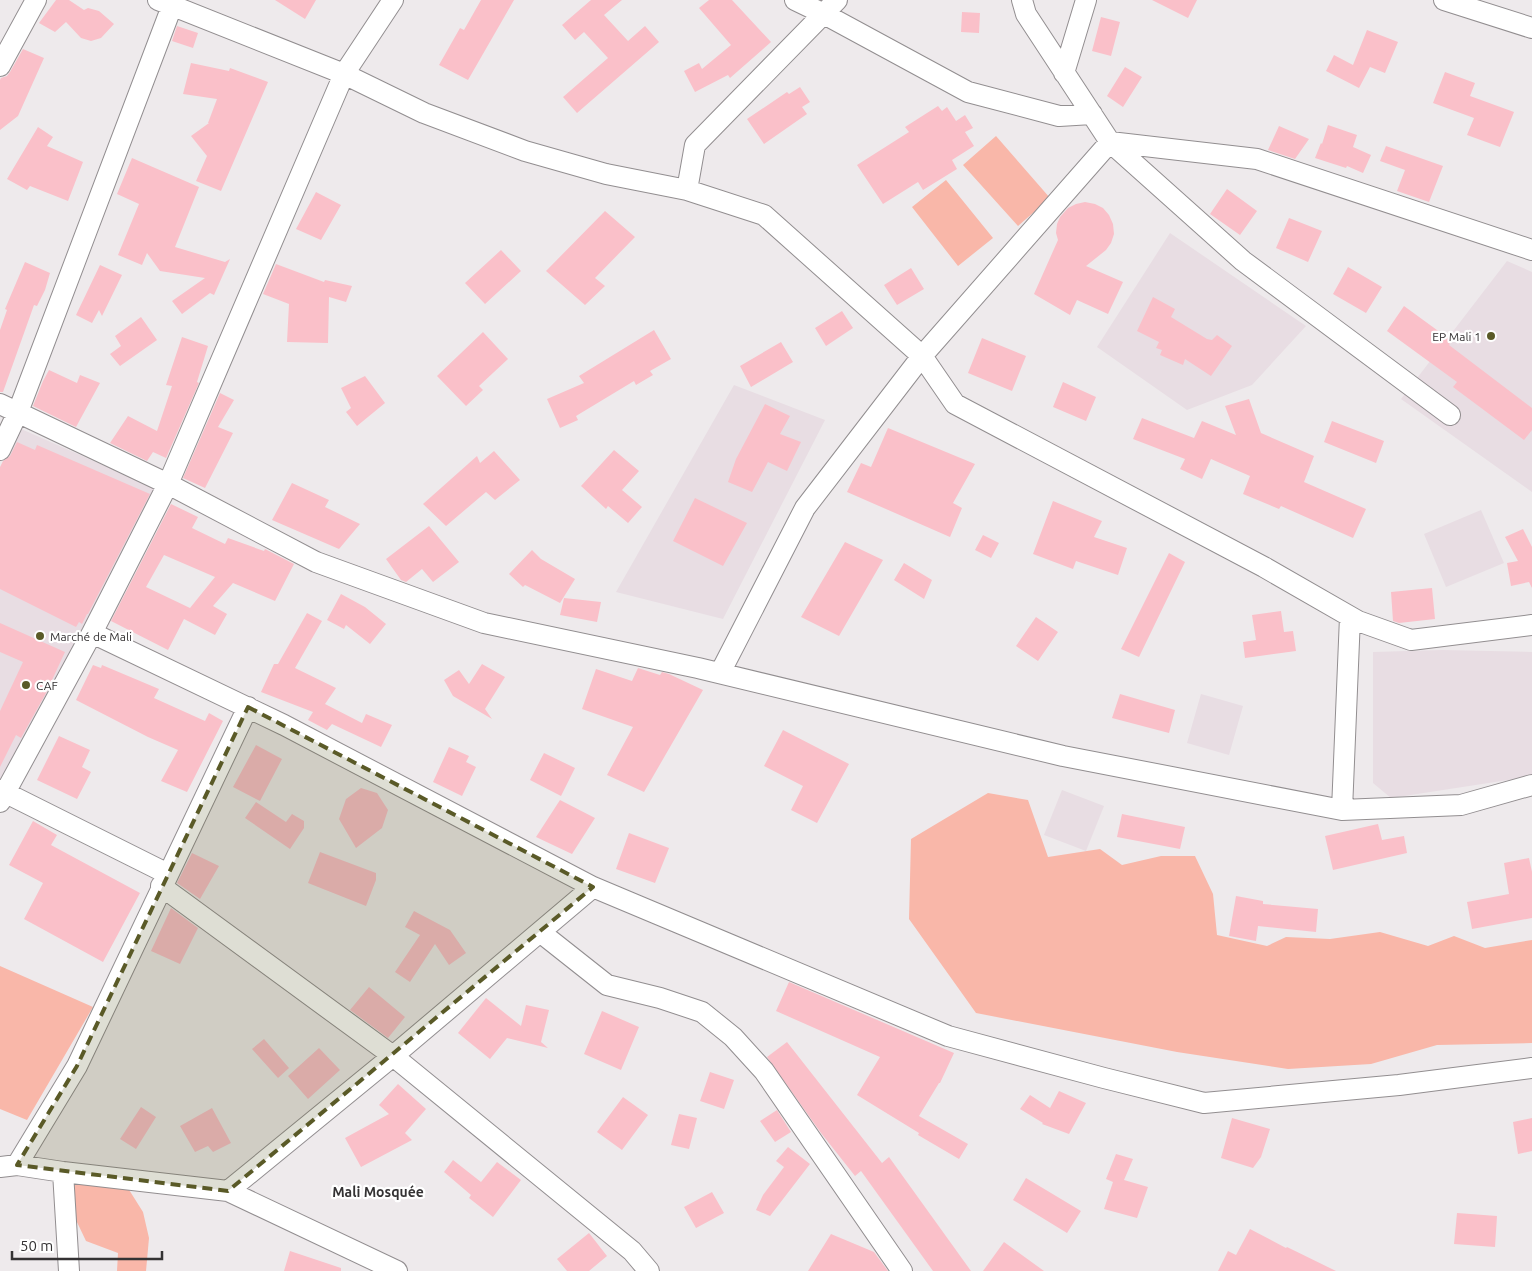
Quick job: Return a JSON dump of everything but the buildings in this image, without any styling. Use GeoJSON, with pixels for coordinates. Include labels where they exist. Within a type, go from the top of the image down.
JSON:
{"type":"FeatureCollection","features":[{"type":"Feature","properties":{"kind":"street"},"geometry":{"type":"LineString","coordinates":[[0,66],[36,0]]}},
{"type":"Feature","properties":{"kind":"street"},"geometry":{"type":"LineString","coordinates":[[393,0],[344,74],[168,484],[92,633],[2,795],[165,880],[393,1056],[632,1251],[649,1271]]}},
{"type":"Feature","properties":{"kind":"street"},"geometry":{"type":"LineString","coordinates":[[796,0],[830,7],[968,92],[1059,116],[1092,114]]}},
{"type":"Feature","properties":{"kind":"street"},"geometry":{"type":"LineString","coordinates":[[1022,0],[1026,14],[1110,142],[1243,261],[1450,415]]}},
{"type":"Feature","properties":{"kind":"street"},"geometry":{"type":"LineString","coordinates":[[1064,73],[1086,0]]}},
{"type":"Feature","properties":{"kind":"street"},"geometry":{"type":"LineString","coordinates":[[1444,0],[1532,28]]}},
{"type":"Feature","properties":{"kind":"street"},"geometry":{"type":"LineString","coordinates":[[0,450],[18,412],[165,2],[344,74],[424,113],[525,151],[606,174],[686,190],[764,215],[922,356],[955,404],[1264,567],[1358,622],[1411,640],[1532,625]]}},
{"type":"Feature","properties":{"kind":"street"},"geometry":{"type":"LineString","coordinates":[[686,190],[695,145],[830,7]]}},
{"type":"Feature","properties":{"kind":"street"},"geometry":{"type":"LineString","coordinates":[[1110,142],[1257,159],[1532,250]]}},
{"type":"Feature","properties":{"kind":"street"},"geometry":{"type":"LineString","coordinates":[[720,673],[805,508],[922,356],[1110,142]]}},
{"type":"Feature","properties":{"kind":"street"},"geometry":{"type":"LineString","coordinates":[[0,404],[168,484],[316,562],[484,623],[720,673],[1063,756],[1342,810],[1461,805],[1532,785]]}},
{"type":"Feature","properties":{"kind":"street"},"geometry":{"type":"LineString","coordinates":[[1342,810],[1350,617]]}},
{"type":"Feature","properties":{"kind":"street"},"geometry":{"type":"LineString","coordinates":[[92,633],[248,707],[594,887],[948,1036],[1204,1103],[1399,1085],[1532,1068]]}},
{"type":"Feature","properties":{"kind":"street"},"geometry":{"type":"LineString","coordinates":[[248,707],[77,1066],[9,1166],[228,1191],[397,1271]]}},
{"type":"Feature","properties":{"kind":"street"},"geometry":{"type":"LineString","coordinates":[[228,1191],[393,1056],[594,887]]}},
{"type":"Feature","properties":{"kind":"street"},"geometry":{"type":"LineString","coordinates":[[540,932],[606,985],[660,998],[702,1012],[733,1037],[764,1071],[902,1271]]}},
{"type":"Feature","properties":{"kind":"street"},"geometry":{"type":"LineString","coordinates":[[63,1172],[69,1271]]}},
{"type":"Feature","properties":{"kind":"highlighted area"},"geometry":{"type":"Polygon","coordinates":[[[248,707],[593,887],[228,1191],[17,1165],[77,1066],[248,707]]]}},
{"type":"Feature","properties":{"kind":"shaded area"},"geometry":{"type":"Polygon","coordinates":[[[996,136],[1050,198],[1018,226],[963,165],[996,136]]]}},
{"type":"Feature","properties":{"kind":"shaded area"},"geometry":{"type":"Polygon","coordinates":[[[946,180],[993,238],[958,266],[912,207],[946,180]]]}},
{"type":"Feature","properties":{"kind":"shaded area"},"geometry":{"type":"Polygon","coordinates":[[[1170,233],[1306,326],[1252,385],[1187,410],[1097,347],[1170,233]]]}},
{"type":"Feature","properties":{"kind":"shaded area","name":"EP Mali 1"},"geometry":{"type":"Polygon","coordinates":[[[1507,261],[1532,272],[1532,492],[1401,399],[1507,261]]]}},
{"type":"Feature","properties":{"kind":"shaded area"},"geometry":{"type":"Polygon","coordinates":[[[734,385],[825,420],[723,619],[616,592],[734,385]]]}},
{"type":"Feature","properties":{"kind":"shaded area","name":"Marché de Mali"},"geometry":{"type":"Polygon","coordinates":[[[19,428],[157,489],[3,785],[0,783],[0,471],[19,428]]]}},
{"type":"Feature","properties":{"kind":"shaded area"},"geometry":{"type":"Polygon","coordinates":[[[1481,510],[1504,563],[1446,587],[1424,534],[1481,510]]]}},
{"type":"Feature","properties":{"kind":"shaded area"},"geometry":{"type":"Polygon","coordinates":[[[1442,650],[1532,652],[1532,774],[1528,777],[1391,798],[1373,783],[1373,652],[1442,650]]]}},
{"type":"Feature","properties":{"kind":"shaded area"},"geometry":{"type":"Polygon","coordinates":[[[1201,694],[1243,706],[1229,755],[1187,743],[1201,694]]]}},
{"type":"Feature","properties":{"kind":"shaded area"},"geometry":{"type":"Polygon","coordinates":[[[1062,790],[1104,806],[1086,851],[1044,835],[1062,790]]]}},
{"type":"Feature","properties":{"kind":"shaded area"},"geometry":{"type":"Polygon","coordinates":[[[988,793],[1028,800],[1048,857],[1100,849],[1122,865],[1161,856],[1195,856],[1213,894],[1217,935],[1267,946],[1286,937],[1330,939],[1380,932],[1428,946],[1454,936],[1485,948],[1532,940],[1532,1043],[1437,1045],[1371,1064],[1288,1069],[1177,1052],[976,1013],[909,919],[911,839],[988,793]]]}},
{"type":"Feature","properties":{"kind":"shaded area"},"geometry":{"type":"Polygon","coordinates":[[[0,966],[93,1007],[27,1120],[0,1109],[0,966]]]}},
{"type":"Feature","properties":{"kind":"shaded area"},"geometry":{"type":"Polygon","coordinates":[[[70,1184],[126,1185],[143,1212],[149,1238],[146,1271],[117,1271],[118,1253],[86,1241],[76,1220],[70,1184]]]}},
{"type":"Feature","properties":{"kind":"place","name":"EP Mali 1"},"geometry":{"type":"Point","coordinates":[1491,336]}},
{"type":"Feature","properties":{"kind":"place","name":"Marché de Mali"},"geometry":{"type":"Point","coordinates":[40,636]}},
{"type":"Feature","properties":{"kind":"place","name":"CAF"},"geometry":{"type":"Point","coordinates":[26,685]}},
{"type":"Feature","properties":{"kind":"district","name":"Mali Mosquée"},"geometry":{"type":"Point","coordinates":[378,1192]}}]}
